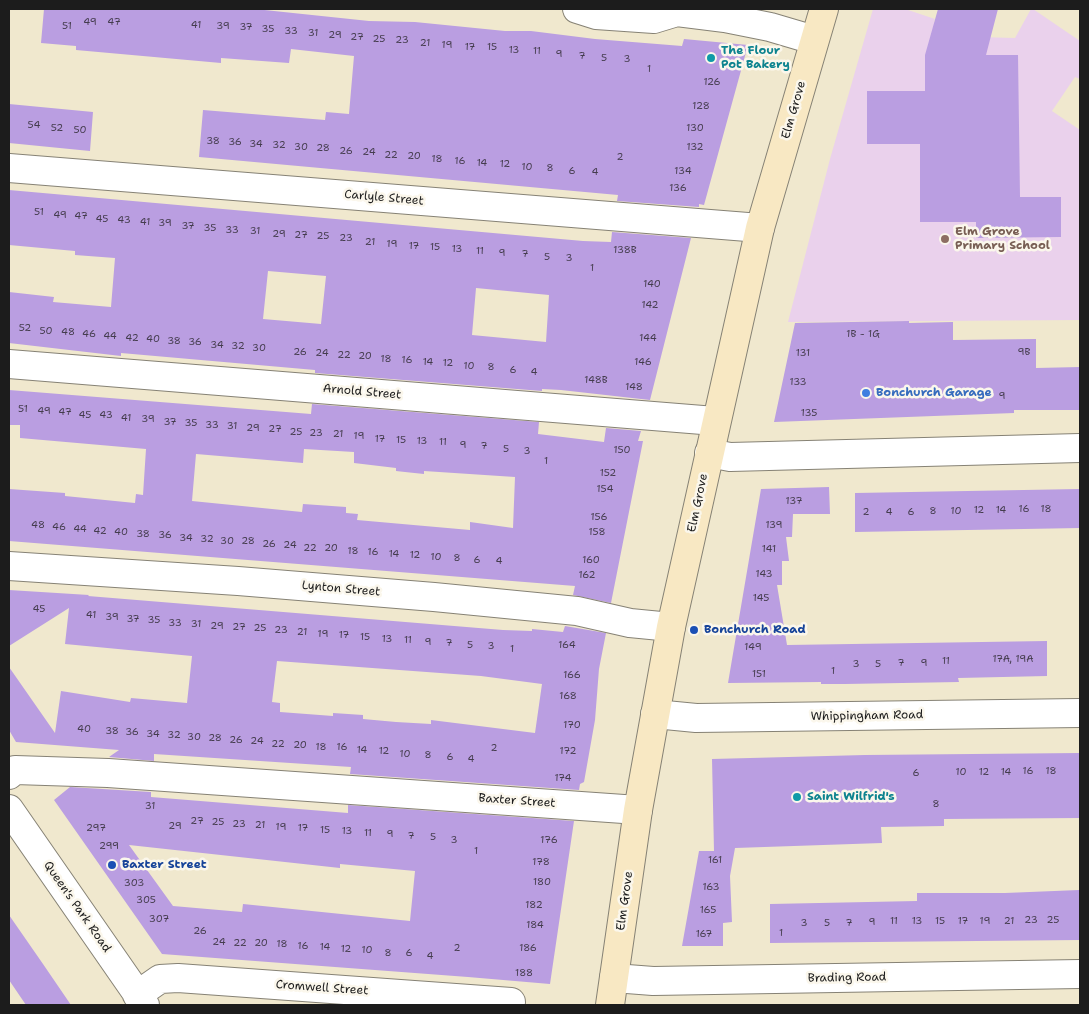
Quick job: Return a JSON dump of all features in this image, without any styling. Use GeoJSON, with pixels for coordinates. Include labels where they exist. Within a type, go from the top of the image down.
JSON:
{"type":"FeatureCollection","features":[{"type":"Feature","properties":{"kind":"street"},"geometry":{"type":"LineString","coordinates":[[577,9],[596,15],[654,19],[678,12],[750,16],[814,40]]}},
{"type":"Feature","properties":{"kind":"street","name":"Elm Grove"},"geometry":{"type":"LineString","coordinates":[[610,1005],[638,810],[671,627],[760,228],[824,9]]}},
{"type":"Feature","properties":{"kind":"street","name":"Carlyle Street"},"geometry":{"type":"LineString","coordinates":[[9,168],[760,228]]}},
{"type":"Feature","properties":{"kind":"street","name":"Arnold Street"},"geometry":{"type":"LineString","coordinates":[[9,364],[716,421]]}},
{"type":"Feature","properties":{"kind":"street"},"geometry":{"type":"LineString","coordinates":[[709,453],[730,457],[1080,448]]}},
{"type":"Feature","properties":{"kind":"street","name":"Lynton Street"},"geometry":{"type":"LineString","coordinates":[[9,566],[238,581],[434,597],[577,611],[630,623],[671,627]]}},
{"type":"Feature","properties":{"kind":"street","name":"Whippingham Road"},"geometry":{"type":"LineString","coordinates":[[655,714],[696,718],[1080,713]]}},
{"type":"Feature","properties":{"kind":"street","name":"Baxter Street"},"geometry":{"type":"LineString","coordinates":[[9,775],[15,770],[108,774],[638,810]]}},
{"type":"Feature","properties":{"kind":"street","name":"Queen's Park Road"},"geometry":{"type":"LineString","coordinates":[[9,809],[141,1000]]}},
{"type":"Feature","properties":{"kind":"street","name":"Brading Road"},"geometry":{"type":"LineString","coordinates":[[614,978],[653,981],[1080,974]]}},
{"type":"Feature","properties":{"kind":"street","name":"Cromwell Street"},"geometry":{"type":"LineString","coordinates":[[141,1000],[160,979],[178,978],[457,1002],[511,1002]]}},
{"type":"Feature","properties":{"kind":"shaded area","name":"Elm Grove Primary School"},"geometry":{"type":"Polygon","coordinates":[[[873,9],[905,9],[935,19],[934,22],[943,29],[978,37],[1015,38],[1031,9],[1033,9],[1080,41],[1080,79],[1075,77],[1052,111],[1080,130],[1080,320],[788,322],[830,159],[873,9]]]}},
{"type":"Feature","properties":{"kind":"building"},"geometry":{"type":"Polygon","coordinates":[[[44,9],[255,9],[369,21],[415,22],[505,31],[531,31],[595,39],[682,46],[684,39],[748,45],[704,205],[699,204],[699,207],[617,201],[618,195],[199,157],[203,110],[325,120],[326,112],[349,114],[354,56],[291,49],[289,63],[221,58],[221,63],[76,50],[76,46],[41,43],[44,9]]]}},
{"type":"Feature","properties":{"kind":"building"},"geometry":{"type":"Polygon","coordinates":[[[938,9],[998,9],[986,55],[1018,55],[1020,197],[1061,197],[1061,237],[976,238],[976,222],[920,222],[920,144],[867,144],[867,91],[925,91],[925,55],[938,9]]]}},
{"type":"Feature","properties":{"kind":"building"},"geometry":{"type":"Polygon","coordinates":[[[9,104],[93,112],[90,151],[9,143],[9,104]]]}},
{"type":"Feature","properties":{"kind":"building"},"geometry":{"type":"Polygon","coordinates":[[[9,190],[583,241],[611,242],[612,232],[691,238],[650,400],[561,390],[542,389],[542,391],[315,373],[315,370],[121,353],[121,356],[9,343],[9,292],[54,297],[53,302],[111,307],[115,258],[75,255],[75,251],[9,245],[9,190]],[[268,271],[263,319],[321,324],[326,276],[268,271]],[[476,288],[472,335],[546,342],[549,295],[476,288]]]}},
{"type":"Feature","properties":{"kind":"building"},"geometry":{"type":"Polygon","coordinates":[[[909,321],[909,323],[953,322],[953,340],[1036,339],[1036,368],[1080,367],[1080,410],[1014,410],[1014,413],[774,422],[795,323],[909,321]]]}},
{"type":"Feature","properties":{"kind":"building"},"geometry":{"type":"Polygon","coordinates":[[[9,390],[311,414],[312,404],[539,422],[538,434],[604,442],[606,428],[641,431],[638,441],[643,441],[611,603],[573,595],[575,586],[9,541],[9,489],[65,493],[65,496],[135,503],[136,494],[143,495],[146,449],[20,438],[20,425],[9,425],[9,390]],[[304,449],[303,463],[196,454],[192,501],[302,512],[303,504],[346,507],[346,513],[358,514],[357,520],[470,530],[470,522],[513,528],[515,477],[424,471],[424,474],[396,471],[396,468],[354,463],[354,452],[304,449]]]}},
{"type":"Feature","properties":{"kind":"building"},"geometry":{"type":"Polygon","coordinates":[[[829,487],[830,514],[793,514],[792,537],[786,537],[789,561],[782,561],[782,585],[777,585],[787,645],[1047,641],[1047,676],[958,678],[959,682],[845,684],[821,684],[821,682],[728,683],[761,489],[829,487]]]}},
{"type":"Feature","properties":{"kind":"building"},"geometry":{"type":"Polygon","coordinates":[[[1080,489],[1080,528],[855,532],[855,493],[1080,489]]]}},
{"type":"Feature","properties":{"kind":"building"},"geometry":{"type":"Polygon","coordinates":[[[9,590],[503,630],[532,631],[532,629],[563,632],[565,626],[606,633],[599,669],[595,720],[584,782],[580,784],[579,790],[350,774],[351,767],[154,754],[154,761],[109,757],[119,750],[16,742],[9,730],[9,667],[55,733],[61,691],[130,702],[131,698],[187,703],[192,656],[65,644],[69,608],[9,646],[9,590]],[[277,661],[272,702],[280,703],[280,712],[333,716],[333,713],[363,715],[363,719],[431,724],[431,720],[535,733],[542,684],[481,676],[277,661]]]}},
{"type":"Feature","properties":{"kind":"building"},"geometry":{"type":"Polygon","coordinates":[[[1080,753],[1080,818],[944,819],[944,826],[881,827],[882,843],[735,848],[730,876],[732,922],[723,923],[723,946],[682,946],[699,851],[714,851],[712,759],[865,755],[1080,753]]]}},
{"type":"Feature","properties":{"kind":"building"},"geometry":{"type":"Polygon","coordinates":[[[70,787],[151,792],[151,797],[348,813],[348,805],[574,821],[550,984],[162,954],[54,800],[70,787]],[[129,845],[173,906],[242,912],[243,904],[410,921],[415,871],[340,864],[340,868],[129,845]]]}},
{"type":"Feature","properties":{"kind":"building"},"geometry":{"type":"Polygon","coordinates":[[[1079,890],[1080,940],[770,943],[770,904],[917,901],[917,893],[1005,893],[1079,890]]]}},
{"type":"Feature","properties":{"kind":"building"},"geometry":{"type":"Polygon","coordinates":[[[9,915],[71,1005],[26,1005],[9,980],[9,915]]]}},
{"type":"Feature","properties":{"kind":"place","name":"The Flour Pot Bakery"},"geometry":{"type":"Point","coordinates":[711,58]}},
{"type":"Feature","properties":{"kind":"place","name":"Elm Grove Primary School"},"geometry":{"type":"Point","coordinates":[945,239]}},
{"type":"Feature","properties":{"kind":"place","name":"Bonchurch Garage"},"geometry":{"type":"Point","coordinates":[866,393]}},
{"type":"Feature","properties":{"kind":"place","name":"Bonchurch Road"},"geometry":{"type":"Point","coordinates":[694,630]}},
{"type":"Feature","properties":{"kind":"place","name":"Saint Wilfrid's"},"geometry":{"type":"Point","coordinates":[797,797]}},
{"type":"Feature","properties":{"kind":"place","name":"Baxter Street"},"geometry":{"type":"Point","coordinates":[112,865]}}]}
